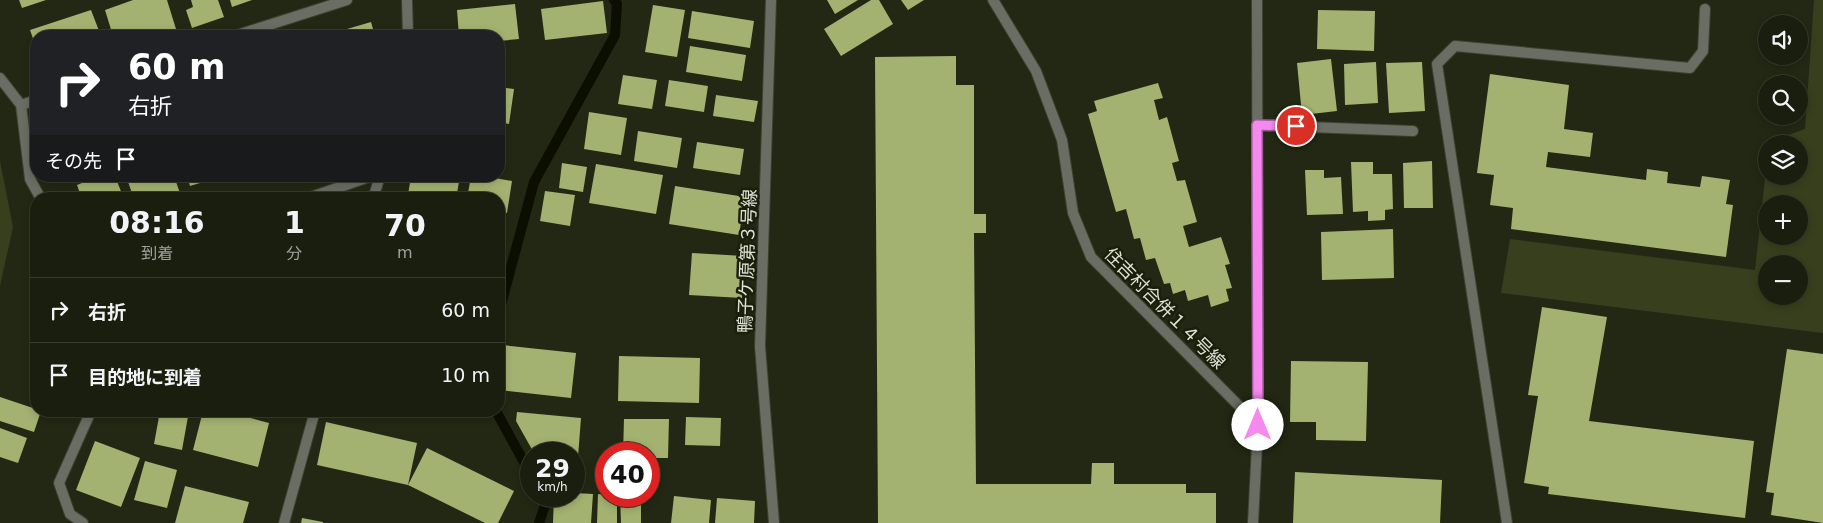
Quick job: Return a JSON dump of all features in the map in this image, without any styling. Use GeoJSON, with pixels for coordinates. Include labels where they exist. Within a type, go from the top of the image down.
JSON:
{"type":"FeatureCollection","features":[{"type":"Feature","properties":{"kind":"street"},"geometry":{"type":"LineString","coordinates":[[253,30],[347,0]]}},
{"type":"Feature","properties":{"kind":"street"},"geometry":{"type":"LineString","coordinates":[[407,0],[408,30]]}},
{"type":"Feature","properties":{"kind":"street","name":"鴨子ケ原第３号線"},"geometry":{"type":"LineString","coordinates":[[770,0],[760,346],[774,523]]}},
{"type":"Feature","properties":{"kind":"street","name":"住吉村合併１４号線"},"geometry":{"type":"LineString","coordinates":[[993,0],[1036,71],[1062,140],[1073,213],[1092,257],[1258,425]]}},
{"type":"Feature","properties":{"kind":"street"},"geometry":{"type":"LineString","coordinates":[[1253,523],[1258,425],[1257,0]]}},
{"type":"Feature","properties":{"kind":"street"},"geometry":{"type":"LineString","coordinates":[[1507,523],[1438,64],[1455,46],[1690,68],[1703,50],[1705,9]]}},
{"type":"Feature","properties":{"kind":"street"},"geometry":{"type":"LineString","coordinates":[[0,78],[21,105],[30,179]]}},
{"type":"Feature","properties":{"kind":"street"},"geometry":{"type":"LineString","coordinates":[[21,105],[30,102]]}},
{"type":"Feature","properties":{"kind":"street"},"geometry":{"type":"LineString","coordinates":[[1257,125],[1413,131]]}},
{"type":"Feature","properties":{"kind":"street"},"geometry":{"type":"LineString","coordinates":[[325,192],[355,182]]}},
{"type":"Feature","properties":{"kind":"street"},"geometry":{"type":"LineString","coordinates":[[83,523],[70,514],[59,483],[88,417]]}},
{"type":"Feature","properties":{"kind":"street"},"geometry":{"type":"LineString","coordinates":[[284,523],[313,417]]}},
{"type":"Feature","properties":{"kind":"green space"},"geometry":{"type":"Polygon","coordinates":[[[1814,0],[1823,0],[1823,333],[1501,293],[1510,239],[1755,270],[1758,242],[1758,245],[1808,245],[1808,195],[1763,195],[1764,185],[1808,185],[1808,135],[1788,135],[1805,129],[1805,125],[1808,125],[1808,86],[1814,0]]]}},
{"type":"Feature","properties":{"kind":"green space"},"geometry":{"type":"Polygon","coordinates":[[[0,161],[13,227],[0,286],[0,161]]]}},
{"type":"Feature","properties":{"kind":"building"},"geometry":{"type":"Polygon","coordinates":[[[19,0],[46,0],[22,8],[19,0]]]}},
{"type":"Feature","properties":{"kind":"building"},"geometry":{"type":"Polygon","coordinates":[[[133,0],[167,0],[176,29],[111,30],[105,10],[133,0]]]}},
{"type":"Feature","properties":{"kind":"building"},"geometry":{"type":"Polygon","coordinates":[[[191,0],[218,0],[224,17],[192,28],[186,10],[193,7],[191,0]]]}},
{"type":"Feature","properties":{"kind":"building"},"geometry":{"type":"Polygon","coordinates":[[[230,0],[252,0],[232,7],[230,0]]]}},
{"type":"Feature","properties":{"kind":"building"},"geometry":{"type":"Polygon","coordinates":[[[827,0],[858,0],[835,14],[827,0]]]}},
{"type":"Feature","properties":{"kind":"building"},"geometry":{"type":"Polygon","coordinates":[[[871,0],[879,0],[893,24],[841,56],[824,29],[871,0]]]}},
{"type":"Feature","properties":{"kind":"building"},"geometry":{"type":"Polygon","coordinates":[[[901,0],[924,0],[908,10],[901,0]]]}},
{"type":"Feature","properties":{"kind":"building"},"geometry":{"type":"Polygon","coordinates":[[[603,1],[607,33],[545,40],[541,9],[603,1]]]}},
{"type":"Feature","properties":{"kind":"building"},"geometry":{"type":"Polygon","coordinates":[[[515,4],[519,39],[505,40],[505,30],[459,30],[457,10],[515,4]]]}},
{"type":"Feature","properties":{"kind":"building"},"geometry":{"type":"Polygon","coordinates":[[[653,5],[685,10],[677,57],[645,52],[653,5]]]}},
{"type":"Feature","properties":{"kind":"building"},"geometry":{"type":"Polygon","coordinates":[[[91,10],[99,30],[30,30],[91,10]]]}},
{"type":"Feature","properties":{"kind":"building"},"geometry":{"type":"Polygon","coordinates":[[[1318,10],[1375,11],[1374,51],[1317,49],[1318,10]]]}},
{"type":"Feature","properties":{"kind":"building"},"geometry":{"type":"Polygon","coordinates":[[[692,11],[754,21],[750,48],[688,38],[692,11]]]}},
{"type":"Feature","properties":{"kind":"building"},"geometry":{"type":"Polygon","coordinates":[[[371,22],[373,30],[344,30],[371,22]]]}},
{"type":"Feature","properties":{"kind":"building"},"geometry":{"type":"Polygon","coordinates":[[[690,46],[746,55],[742,81],[686,72],[690,46]]]}},
{"type":"Feature","properties":{"kind":"building"},"geometry":{"type":"Polygon","coordinates":[[[956,56],[956,85],[974,85],[974,214],[986,214],[986,233],[974,233],[976,484],[1091,484],[1092,463],[1114,463],[1114,484],[1186,484],[1186,493],[1216,493],[1216,523],[878,523],[875,57],[956,56]]]}},
{"type":"Feature","properties":{"kind":"building"},"geometry":{"type":"Polygon","coordinates":[[[1331,59],[1337,111],[1302,115],[1297,63],[1331,59]]]}},
{"type":"Feature","properties":{"kind":"building"},"geometry":{"type":"Polygon","coordinates":[[[1376,62],[1378,103],[1345,105],[1344,64],[1376,62]]]}},
{"type":"Feature","properties":{"kind":"building"},"geometry":{"type":"Polygon","coordinates":[[[1422,62],[1425,111],[1389,113],[1386,63],[1422,62]]]}},
{"type":"Feature","properties":{"kind":"building"},"geometry":{"type":"Polygon","coordinates":[[[1490,74],[1569,85],[1564,129],[1593,133],[1590,157],[1548,152],[1546,167],[1646,180],[1647,169],[1668,172],[1667,183],[1700,187],[1702,176],[1730,180],[1726,204],[1733,205],[1726,257],[1511,229],[1513,208],[1490,205],[1494,175],[1477,173],[1490,74]]]}},
{"type":"Feature","properties":{"kind":"building"},"geometry":{"type":"Polygon","coordinates":[[[623,75],[657,80],[652,109],[618,104],[623,75]]]}},
{"type":"Feature","properties":{"kind":"building"},"geometry":{"type":"Polygon","coordinates":[[[669,80],[708,86],[704,112],[665,106],[669,80]]]}},
{"type":"Feature","properties":{"kind":"building"},"geometry":{"type":"Polygon","coordinates":[[[1158,83],[1163,98],[1154,100],[1159,120],[1167,117],[1179,161],[1172,163],[1177,181],[1185,180],[1197,222],[1183,226],[1189,247],[1221,237],[1230,264],[1225,265],[1232,288],[1226,289],[1229,301],[1211,307],[1208,295],[1188,301],[1185,290],[1173,294],[1170,283],[1164,284],[1155,258],[1146,260],[1140,238],[1134,239],[1126,209],[1116,212],[1088,114],[1097,111],[1094,101],[1158,83]]]}},
{"type":"Feature","properties":{"kind":"building"},"geometry":{"type":"Polygon","coordinates":[[[505,88],[514,89],[509,124],[505,123],[505,88]]]}},
{"type":"Feature","properties":{"kind":"building"},"geometry":{"type":"Polygon","coordinates":[[[716,95],[758,101],[754,122],[713,116],[716,95]]]}},
{"type":"Feature","properties":{"kind":"building"},"geometry":{"type":"Polygon","coordinates":[[[589,112],[627,118],[621,155],[584,149],[589,112]]]}},
{"type":"Feature","properties":{"kind":"building"},"geometry":{"type":"Polygon","coordinates":[[[638,131],[682,138],[677,168],[634,161],[638,131]]]}},
{"type":"Feature","properties":{"kind":"building"},"geometry":{"type":"Polygon","coordinates":[[[697,142],[744,149],[740,175],[693,168],[697,142]]]}},
{"type":"Feature","properties":{"kind":"building"},"geometry":{"type":"Polygon","coordinates":[[[1432,161],[1433,208],[1404,208],[1403,163],[1432,161]]]}},
{"type":"Feature","properties":{"kind":"building"},"geometry":{"type":"Polygon","coordinates":[[[1351,162],[1373,162],[1373,174],[1392,174],[1393,209],[1385,210],[1385,220],[1368,221],[1368,211],[1353,212],[1351,162]]]}},
{"type":"Feature","properties":{"kind":"building"},"geometry":{"type":"Polygon","coordinates":[[[562,163],[587,167],[583,192],[559,188],[562,163]]]}},
{"type":"Feature","properties":{"kind":"building"},"geometry":{"type":"Polygon","coordinates":[[[596,164],[663,175],[656,214],[589,203],[596,164]]]}},
{"type":"Feature","properties":{"kind":"building"},"geometry":{"type":"Polygon","coordinates":[[[1305,170],[1324,170],[1324,178],[1341,177],[1343,214],[1307,215],[1305,170]]]}},
{"type":"Feature","properties":{"kind":"building"},"geometry":{"type":"Polygon","coordinates":[[[512,181],[507,213],[505,212],[505,192],[468,192],[470,182],[512,181]]]}},
{"type":"Feature","properties":{"kind":"building"},"geometry":{"type":"Polygon","coordinates":[[[84,182],[117,182],[121,192],[80,192],[77,185],[84,182]]]}},
{"type":"Feature","properties":{"kind":"building"},"geometry":{"type":"Polygon","coordinates":[[[128,182],[176,182],[180,192],[132,192],[128,182]]]}},
{"type":"Feature","properties":{"kind":"building"},"geometry":{"type":"Polygon","coordinates":[[[189,182],[203,182],[190,186],[189,182]]]}},
{"type":"Feature","properties":{"kind":"building"},"geometry":{"type":"Polygon","coordinates":[[[410,182],[459,182],[457,192],[408,192],[410,182]]]}},
{"type":"Feature","properties":{"kind":"building"},"geometry":{"type":"Polygon","coordinates":[[[675,186],[745,197],[739,235],[669,224],[675,186]]]}},
{"type":"Feature","properties":{"kind":"building"},"geometry":{"type":"Polygon","coordinates":[[[545,191],[575,195],[570,226],[540,221],[545,191]]]}},
{"type":"Feature","properties":{"kind":"building"},"geometry":{"type":"Polygon","coordinates":[[[1393,229],[1394,278],[1322,280],[1321,232],[1393,229]]]}},
{"type":"Feature","properties":{"kind":"building"},"geometry":{"type":"Polygon","coordinates":[[[692,253],[744,256],[742,298],[689,295],[692,253]]]}},
{"type":"Feature","properties":{"kind":"building"},"geometry":{"type":"Polygon","coordinates":[[[1542,307],[1607,317],[1589,421],[1754,441],[1745,518],[1548,494],[1549,487],[1524,483],[1538,396],[1528,395],[1542,307]]]}},
{"type":"Feature","properties":{"kind":"building"},"geometry":{"type":"Polygon","coordinates":[[[505,345],[576,353],[571,398],[505,391],[505,345]]]}},
{"type":"Feature","properties":{"kind":"building"},"geometry":{"type":"Polygon","coordinates":[[[1787,349],[1823,354],[1823,523],[1771,515],[1774,493],[1766,492],[1787,349]]]}},
{"type":"Feature","properties":{"kind":"building"},"geometry":{"type":"Polygon","coordinates":[[[619,356],[700,358],[699,403],[618,401],[619,356]]]}},
{"type":"Feature","properties":{"kind":"building"},"geometry":{"type":"Polygon","coordinates":[[[1291,361],[1368,362],[1366,441],[1316,440],[1316,422],[1290,422],[1291,361]]]}},
{"type":"Feature","properties":{"kind":"building"},"geometry":{"type":"Polygon","coordinates":[[[0,397],[30,407],[30,417],[39,417],[34,432],[0,421],[0,397]]]}},
{"type":"Feature","properties":{"kind":"building"},"geometry":{"type":"Polygon","coordinates":[[[517,412],[581,418],[579,442],[528,442],[516,421],[517,412]]]}},
{"type":"Feature","properties":{"kind":"building"},"geometry":{"type":"Polygon","coordinates":[[[159,417],[188,417],[182,450],[154,444],[159,417]]]}},
{"type":"Feature","properties":{"kind":"building"},"geometry":{"type":"Polygon","coordinates":[[[201,417],[246,417],[269,423],[258,467],[193,450],[201,417]]]}},
{"type":"Feature","properties":{"kind":"building"},"geometry":{"type":"Polygon","coordinates":[[[686,417],[721,418],[720,446],[685,445],[686,417]]]}},
{"type":"Feature","properties":{"kind":"building"},"geometry":{"type":"Polygon","coordinates":[[[624,419],[669,419],[668,458],[660,458],[660,442],[623,442],[624,419]]]}},
{"type":"Feature","properties":{"kind":"building"},"geometry":{"type":"Polygon","coordinates":[[[326,422],[417,443],[408,485],[317,465],[326,422]]]}},
{"type":"Feature","properties":{"kind":"building"},"geometry":{"type":"Polygon","coordinates":[[[0,428],[27,438],[18,463],[0,457],[0,428]]]}},
{"type":"Feature","properties":{"kind":"building"},"geometry":{"type":"Polygon","coordinates":[[[95,441],[140,458],[121,507],[76,490],[95,441]]]}},
{"type":"Feature","properties":{"kind":"building"},"geometry":{"type":"Polygon","coordinates":[[[427,448],[514,491],[498,523],[485,523],[408,485],[427,448]]]}},
{"type":"Feature","properties":{"kind":"building"},"geometry":{"type":"Polygon","coordinates":[[[145,461],[177,470],[167,508],[134,500],[145,461]]]}},
{"type":"Feature","properties":{"kind":"building"},"geometry":{"type":"Polygon","coordinates":[[[1295,472],[1442,480],[1440,523],[1293,523],[1295,472]]]}},
{"type":"Feature","properties":{"kind":"building"},"geometry":{"type":"Polygon","coordinates":[[[185,486],[249,502],[243,523],[175,523],[185,486]]]}},
{"type":"Feature","properties":{"kind":"building"},"geometry":{"type":"Polygon","coordinates":[[[585,494],[593,494],[591,523],[553,523],[554,507],[585,507],[585,494]]]}},
{"type":"Feature","properties":{"kind":"building"},"geometry":{"type":"Polygon","coordinates":[[[674,496],[711,500],[709,523],[671,523],[674,496]]]}},
{"type":"Feature","properties":{"kind":"building"},"geometry":{"type":"Polygon","coordinates":[[[717,498],[755,501],[754,523],[715,523],[717,498]]]}},
{"type":"Feature","properties":{"kind":"building"},"geometry":{"type":"Polygon","coordinates":[[[598,507],[617,507],[617,523],[597,523],[598,507]]]}},
{"type":"Feature","properties":{"kind":"building"},"geometry":{"type":"Polygon","coordinates":[[[620,507],[641,507],[641,523],[621,523],[620,507]]]}},
{"type":"Feature","properties":{"kind":"building"},"geometry":{"type":"Polygon","coordinates":[[[302,518],[323,522],[323,523],[301,523],[302,518]]]}},
{"type":"Feature","properties":{"kind":"waterway"},"geometry":{"type":"LineString","coordinates":[[505,290],[534,182],[615,35],[617,4],[614,0]]}},
{"type":"Feature","properties":{"kind":"waterway"},"geometry":{"type":"LineString","coordinates":[[499,417],[520,455]]}},
{"type":"Feature","properties":{"kind":"waterway"},"geometry":{"type":"LineString","coordinates":[[539,523],[544,507]]}},
{"type":"Feature","properties":{"kind":"route"},"geometry":{"type":"LineString","coordinates":[[1258,425],[1257,125],[1296,126]]}}]}
